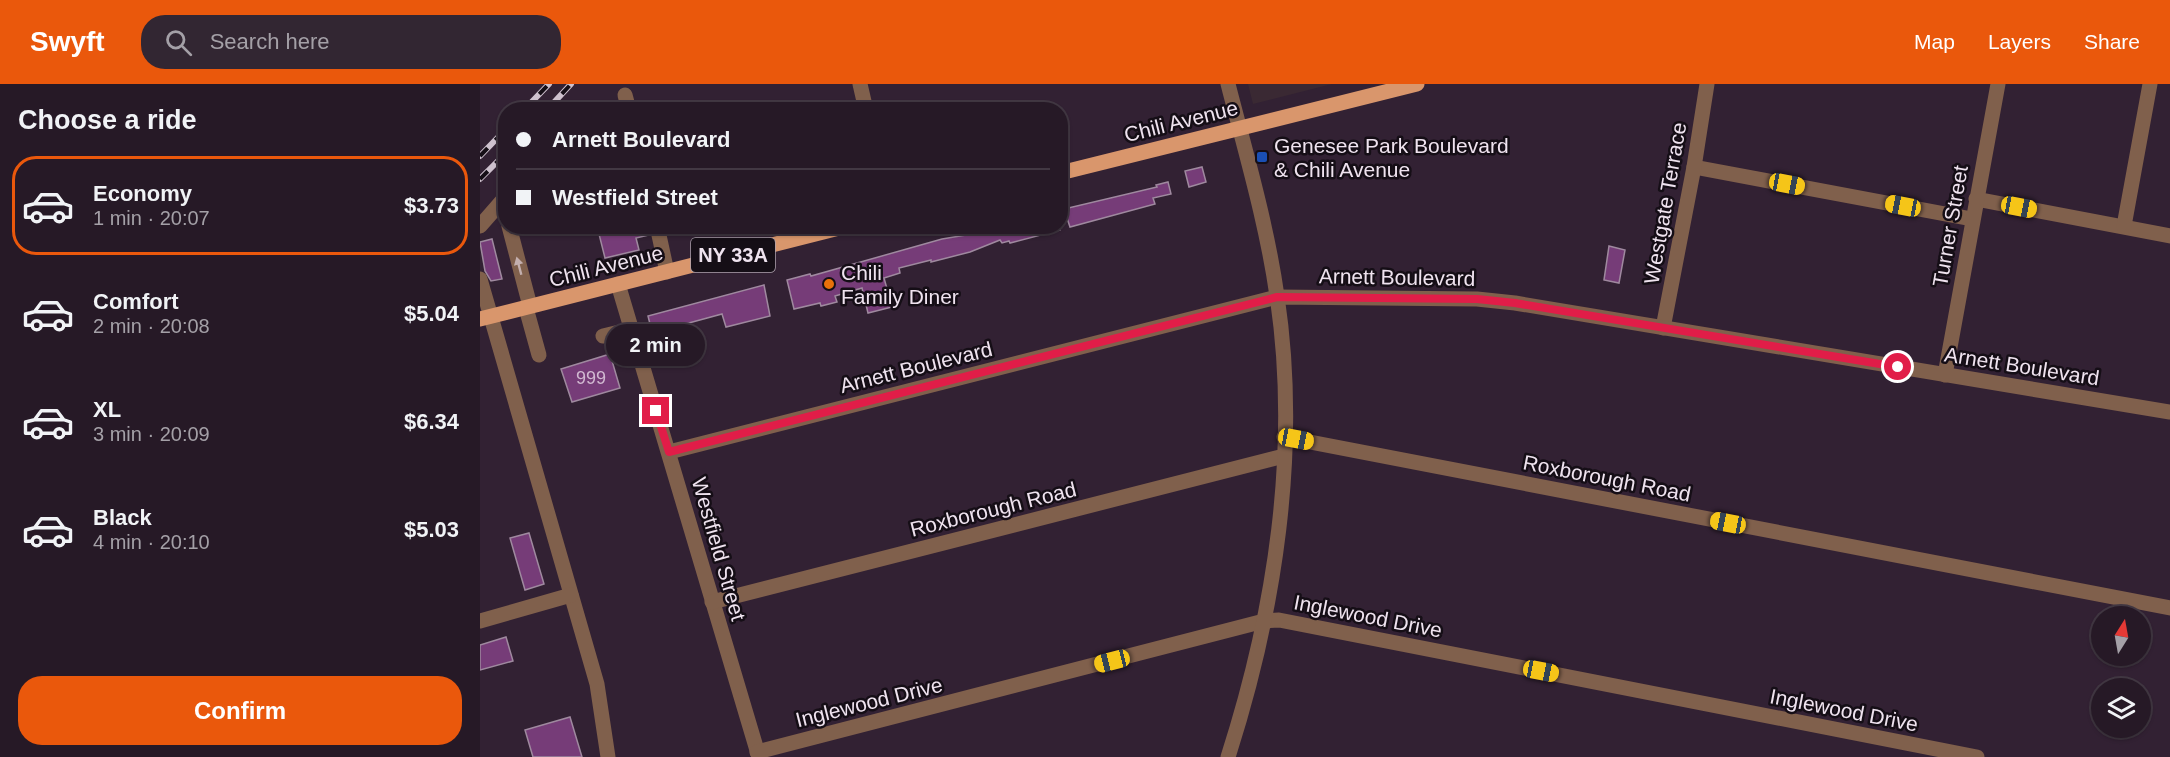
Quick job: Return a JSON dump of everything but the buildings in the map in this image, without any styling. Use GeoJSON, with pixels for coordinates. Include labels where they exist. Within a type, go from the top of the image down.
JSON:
{"type":"FeatureCollection","features":[{"type":"Feature","properties":{"kind":"main road","name":"Chili Avenue"},"geometry":{"type":"LineString","coordinates":[[1068,171],[1417,84]]}},
{"type":"Feature","properties":{"kind":"main road","name":"Chili Avenue"},"geometry":{"type":"LineString","coordinates":[[485,318],[816,234]]}},
{"type":"Feature","properties":{"kind":"street"},"geometry":{"type":"LineString","coordinates":[[860,84],[864,102]]}},
{"type":"Feature","properties":{"kind":"street"},"geometry":{"type":"LineString","coordinates":[[1228,84],[1277,297],[1284,375],[1284,456],[1278,526],[1264,621],[1250,685],[1228,757]]}},
{"type":"Feature","properties":{"kind":"street","name":"Westgate Terrace"},"geometry":{"type":"LineString","coordinates":[[1663,328],[1694,167],[1707,84]]}},
{"type":"Feature","properties":{"kind":"street","name":"Turner Street"},"geometry":{"type":"LineString","coordinates":[[1945,375],[1998,84]]}},
{"type":"Feature","properties":{"kind":"street"},"geometry":{"type":"LineString","coordinates":[[2124,226],[2150,84]]}},
{"type":"Feature","properties":{"kind":"street"},"geometry":{"type":"LineString","coordinates":[[1694,167],[1972,219]]}},
{"type":"Feature","properties":{"kind":"street"},"geometry":{"type":"LineString","coordinates":[[1976,199],[2170,236]]}},
{"type":"Feature","properties":{"kind":"street"},"geometry":{"type":"LineString","coordinates":[[480,226],[498,206]]}},
{"type":"Feature","properties":{"kind":"street"},"geometry":{"type":"LineString","coordinates":[[511,234],[539,355]]}},
{"type":"Feature","properties":{"kind":"street"},"geometry":{"type":"LineString","coordinates":[[659,234],[667,272]]}},
{"type":"Feature","properties":{"kind":"street"},"geometry":{"type":"LineString","coordinates":[[480,279],[485,318],[597,684],[608,757]]}},
{"type":"Feature","properties":{"kind":"street","name":"Westfield Street"},"geometry":{"type":"LineString","coordinates":[[618,284],[758,754]]}},
{"type":"Feature","properties":{"kind":"street","name":"Arnett Boulevard"},"geometry":{"type":"LineString","coordinates":[[669,452],[1277,297],[1477,299],[1515,303],[2170,412]]}},
{"type":"Feature","properties":{"kind":"street"},"geometry":{"type":"LineString","coordinates":[[603,336],[632,329]]}},
{"type":"Feature","properties":{"kind":"street","name":"Roxborough Road"},"geometry":{"type":"LineString","coordinates":[[1284,436],[2170,608]]}},
{"type":"Feature","properties":{"kind":"street","name":"Roxborough Road"},"geometry":{"type":"LineString","coordinates":[[712,602],[1284,456]]}},
{"type":"Feature","properties":{"kind":"street"},"geometry":{"type":"LineString","coordinates":[[480,621],[571,595]]}},
{"type":"Feature","properties":{"kind":"street","name":"Inglewood Drive"},"geometry":{"type":"LineString","coordinates":[[758,754],[1264,621],[1289,622],[1977,757]]}},
{"type":"Feature","properties":{"kind":"shaded area"},"geometry":{"type":"Polygon","coordinates":[[[1248,84],[1332,84],[1253,104],[1248,84]]]}},
{"type":"Feature","properties":{"kind":"railway"},"geometry":{"type":"LineString","coordinates":[[532,102],[549,84]]}},
{"type":"Feature","properties":{"kind":"railway"},"geometry":{"type":"LineString","coordinates":[[554,102],[571,84]]}},
{"type":"Feature","properties":{"kind":"railway"},"geometry":{"type":"LineString","coordinates":[[480,156],[498,137]]}},
{"type":"Feature","properties":{"kind":"railway"},"geometry":{"type":"LineString","coordinates":[[480,179],[498,161]]}},
{"type":"Feature","properties":{"kind":"place","name":"Genesee Park Boulevard & Chili Avenue"},"geometry":{"type":"Point","coordinates":[1262,157]}},
{"type":"Feature","properties":{"kind":"place","name":"Chili Family Diner"},"geometry":{"type":"Point","coordinates":[829,284]}},
{"type":"Feature","properties":{"kind":"route"},"geometry":{"type":"LineString","coordinates":[[656,411],[669,452],[1277,297],[1438,298],[1515,303],[1898,367]]}}]}
